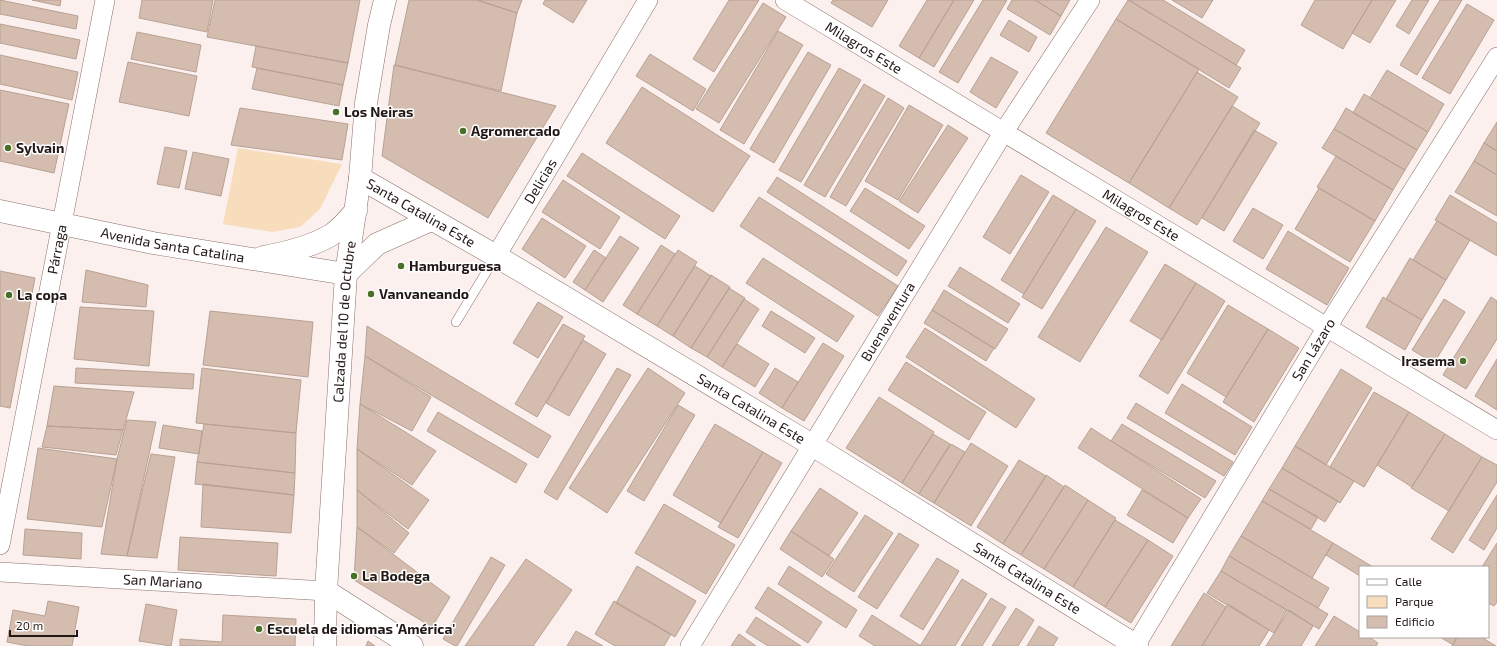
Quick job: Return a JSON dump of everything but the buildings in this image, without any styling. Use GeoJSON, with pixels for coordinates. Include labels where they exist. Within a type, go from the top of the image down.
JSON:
{"type":"FeatureCollection","features":[{"type":"Feature","properties":{"kind":"main road","name":"Calzada del 10 de Octubre"},"geometry":{"type":"LineString","coordinates":[[325,646],[326,591],[346,274],[360,178],[366,103],[379,25],[385,0]]}},
{"type":"Feature","properties":{"kind":"main road","name":"Santa Catalina Este"},"geometry":{"type":"LineString","coordinates":[[360,178],[496,256],[812,445],[1136,646]]}},
{"type":"Feature","properties":{"kind":"main road","name":"Avenida Santa Catalina"},"geometry":{"type":"LineString","coordinates":[[0,211],[153,243],[346,274]]}},
{"type":"Feature","properties":{"kind":"main road"},"geometry":{"type":"LineString","coordinates":[[252,259],[276,255],[315,243],[331,235],[356,211]]}},
{"type":"Feature","properties":{"kind":"main road"},"geometry":{"type":"LineString","coordinates":[[346,274],[377,244],[431,220]]}},
{"type":"Feature","properties":{"kind":"main road"},"geometry":{"type":"LineString","coordinates":[[326,591],[412,646]]}},
{"type":"Feature","properties":{"kind":"street","name":"Párraga"},"geometry":{"type":"LineString","coordinates":[[0,545],[105,0]]}},
{"type":"Feature","properties":{"kind":"street","name":"Delicias"},"geometry":{"type":"LineString","coordinates":[[496,256],[648,0]]}},
{"type":"Feature","properties":{"kind":"street","name":"Milagros Este"},"geometry":{"type":"LineString","coordinates":[[785,0],[1497,430]]}},
{"type":"Feature","properties":{"kind":"street","name":"Buenaventura"},"geometry":{"type":"LineString","coordinates":[[690,646],[1003,133],[1090,0]]}},
{"type":"Feature","properties":{"kind":"street","name":"San Lázaro"},"geometry":{"type":"LineString","coordinates":[[1136,646],[1328,327],[1497,57]]}},
{"type":"Feature","properties":{"kind":"street","name":"San Mariano"},"geometry":{"type":"LineString","coordinates":[[0,572],[326,591]]}},
{"type":"Feature","properties":{"kind":"lane","name":"Delicias"},"geometry":{"type":"LineString","coordinates":[[456,322],[496,256]]}},
{"type":"Feature","properties":{"kind":"green space"},"geometry":{"type":"Polygon","coordinates":[[[238,148],[342,164],[320,209],[300,227],[272,232],[223,224],[238,148]]]}},
{"type":"Feature","properties":{"kind":"place","name":"Los Neiras"},"geometry":{"type":"Point","coordinates":[336,112]}},
{"type":"Feature","properties":{"kind":"place","name":"Agromercado"},"geometry":{"type":"Point","coordinates":[463,131]}},
{"type":"Feature","properties":{"kind":"place","name":"Sylvain"},"geometry":{"type":"Point","coordinates":[8,148]}},
{"type":"Feature","properties":{"kind":"place","name":"Hamburguesa"},"geometry":{"type":"Point","coordinates":[401,266]}},
{"type":"Feature","properties":{"kind":"place","name":"Vanvaneando"},"geometry":{"type":"Point","coordinates":[371,294]}},
{"type":"Feature","properties":{"kind":"place","name":"La copa"},"geometry":{"type":"Point","coordinates":[9,295]}},
{"type":"Feature","properties":{"kind":"place","name":"Irasema"},"geometry":{"type":"Point","coordinates":[1463,361]}},
{"type":"Feature","properties":{"kind":"place","name":"La Bodega"},"geometry":{"type":"Point","coordinates":[354,576]}},
{"type":"Feature","properties":{"kind":"place","name":"Escuela de idiomas 'América'"},"geometry":{"type":"Point","coordinates":[259,629]}}]}
